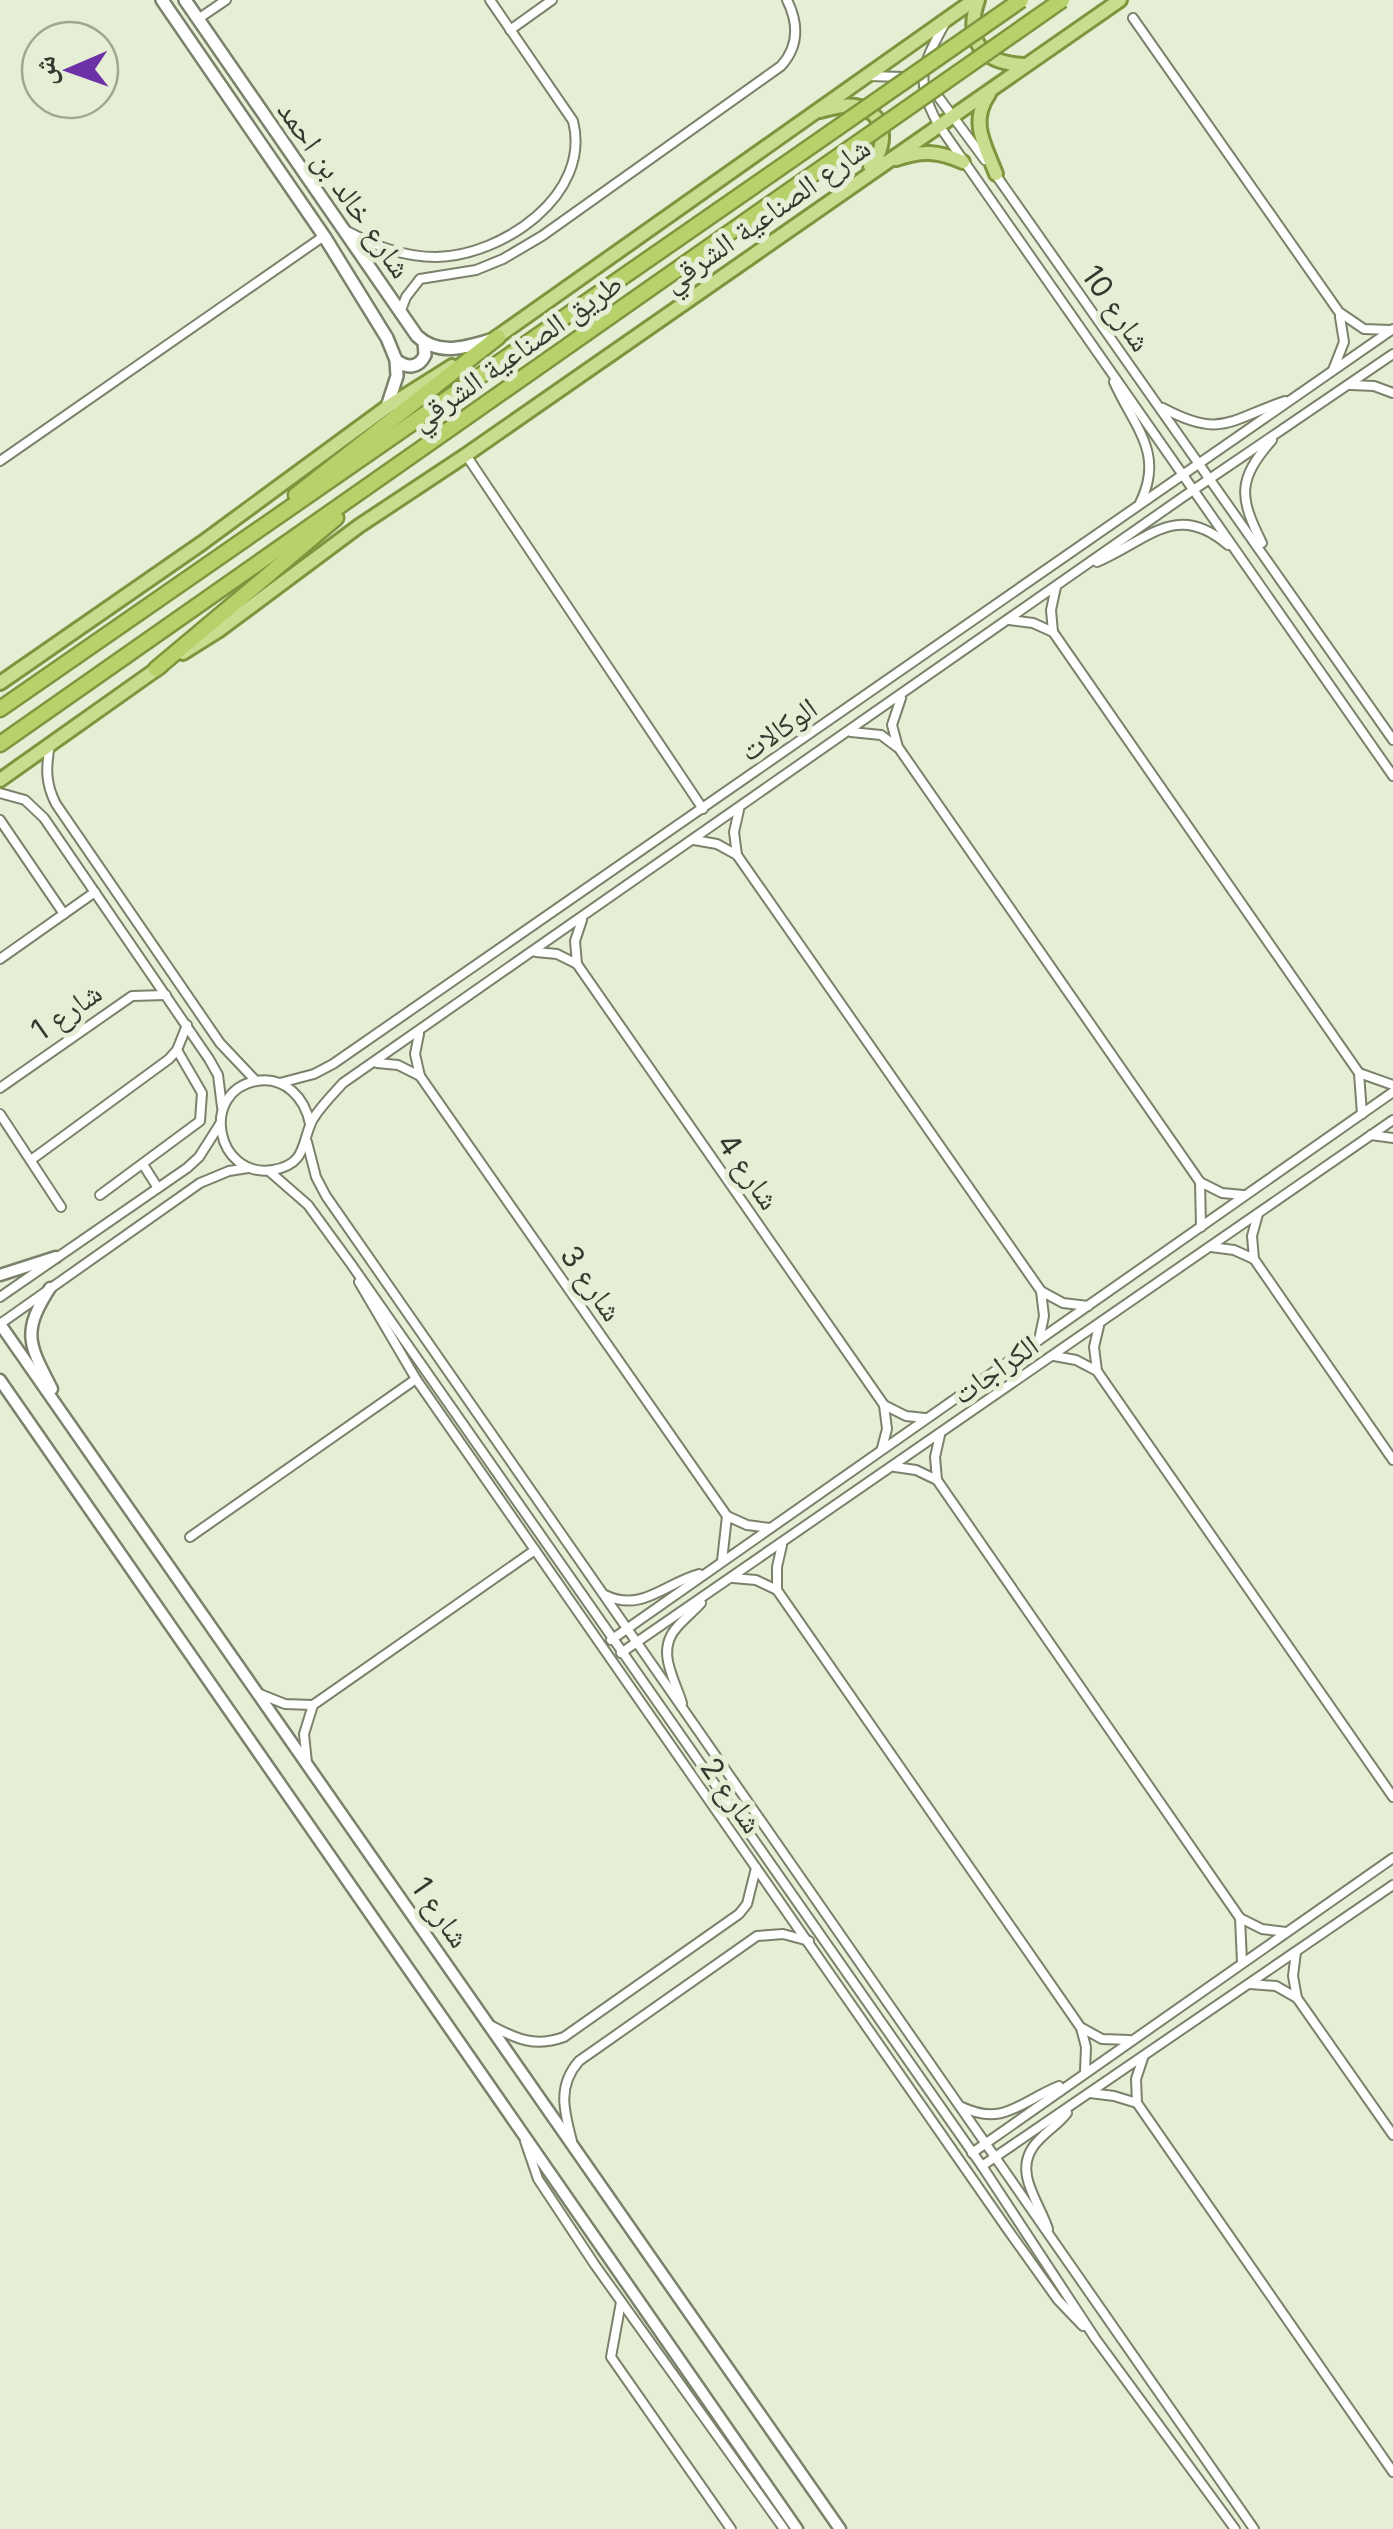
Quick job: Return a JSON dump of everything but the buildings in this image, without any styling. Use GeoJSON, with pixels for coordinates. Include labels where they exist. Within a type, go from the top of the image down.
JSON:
{"type":"FeatureCollection","features":[{"type":"Feature","properties":{"kind":"highway","name":"طريق الصناعية الشرقي"},"geometry":{"type":"LineString","coordinates":[[0,710],[1021,0]]}},
{"type":"Feature","properties":{"kind":"highway","name":"طريق الصناعية الشرقي"},"geometry":{"type":"LineString","coordinates":[[0,744],[1062,0]]}},
{"type":"Feature","properties":{"kind":"highway"},"geometry":{"type":"LineString","coordinates":[[251,536],[319,475],[498,338]]}},
{"type":"Feature","properties":{"kind":"highway"},"geometry":{"type":"LineString","coordinates":[[156,669],[312,540],[362,493]]}},
{"type":"Feature","properties":{"kind":"main road","name":"شارع خالد بن احمد"},"geometry":{"type":"LineString","coordinates":[[162,0],[324,236],[387,338],[396,360]]}},
{"type":"Feature","properties":{"kind":"main road","name":"شارع خالد بن احمد"},"geometry":{"type":"LineString","coordinates":[[185,0],[340,228],[424,342]]}},
{"type":"Feature","properties":{"kind":"main road","name":"شارع الصناعية الشرقي"},"geometry":{"type":"LineString","coordinates":[[0,683],[387,407],[498,338],[976,0]]}},
{"type":"Feature","properties":{"kind":"main road"},"geometry":{"type":"LineString","coordinates":[[976,0],[972,24],[980,49],[1002,63],[1024,65]]}},
{"type":"Feature","properties":{"kind":"main road","name":"شارع الصناعية الشرقي"},"geometry":{"type":"LineString","coordinates":[[0,780],[156,669],[218,631],[359,526],[466,456],[1120,0]]}},
{"type":"Feature","properties":{"kind":"main road"},"geometry":{"type":"LineString","coordinates":[[996,174],[980,136],[978,117],[983,102],[1000,81]]}},
{"type":"Feature","properties":{"kind":"main road"},"geometry":{"type":"LineString","coordinates":[[812,113],[851,106],[869,111],[878,121],[884,137],[882,149],[846,189]]}},
{"type":"Feature","properties":{"kind":"main road"},"geometry":{"type":"LineString","coordinates":[[884,162],[926,151],[963,162]]}},
{"type":"Feature","properties":{"kind":"main road"},"geometry":{"type":"LineString","coordinates":[[387,407],[397,383],[396,360],[408,366],[417,365],[426,355],[424,342],[453,349],[498,338]]}},
{"type":"Feature","properties":{"kind":"street"},"geometry":{"type":"LineString","coordinates":[[198,19],[226,0]]}},
{"type":"Feature","properties":{"kind":"street"},"geometry":{"type":"LineString","coordinates":[[340,228],[396,252],[438,257],[461,254],[511,234],[533,219],[564,186],[576,158],[573,122],[490,0]]}},
{"type":"Feature","properties":{"kind":"street"},"geometry":{"type":"LineString","coordinates":[[510,30],[552,0]]}},
{"type":"Feature","properties":{"kind":"street"},"geometry":{"type":"LineString","coordinates":[[787,0],[794,14]]}},
{"type":"Feature","properties":{"kind":"street"},"geometry":{"type":"LineString","coordinates":[[400,313],[420,279],[476,270],[516,252],[774,72],[791,53],[796,0]]}},
{"type":"Feature","properties":{"kind":"street"},"geometry":{"type":"LineString","coordinates":[[1133,18],[1339,312],[1344,342],[1330,375]]}},
{"type":"Feature","properties":{"kind":"street"},"geometry":{"type":"LineString","coordinates":[[864,76],[922,81],[928,58],[947,19]]}},
{"type":"Feature","properties":{"kind":"street","name":"شارع 10"},"geometry":{"type":"LineString","coordinates":[[922,81],[996,174],[1393,740]]}},
{"type":"Feature","properties":{"kind":"street","name":"شارع 10"},"geometry":{"type":"LineString","coordinates":[[922,81],[923,93],[938,124],[963,162],[1393,776]]}},
{"type":"Feature","properties":{"kind":"street"},"geometry":{"type":"LineString","coordinates":[[0,461],[324,236]]}},
{"type":"Feature","properties":{"kind":"street"},"geometry":{"type":"LineString","coordinates":[[1339,312],[1364,329],[1393,329]]}},
{"type":"Feature","properties":{"kind":"street","name":"الوكالات"},"geometry":{"type":"LineString","coordinates":[[280,1083],[314,1074],[333,1064],[1393,329]]}},
{"type":"Feature","properties":{"kind":"street","name":"الوكالات"},"geometry":{"type":"LineString","coordinates":[[310,1124],[343,1084],[1393,354]]}},
{"type":"Feature","properties":{"kind":"street","name":"شارع 10"},"geometry":{"type":"LineString","coordinates":[[1109,369],[1151,460],[1150,481],[1139,504]]}},
{"type":"Feature","properties":{"kind":"street"},"geometry":{"type":"LineString","coordinates":[[1351,385],[1374,386],[1393,393]]}},
{"type":"Feature","properties":{"kind":"street","name":"الوكالات"},"geometry":{"type":"LineString","coordinates":[[1159,406],[1204,427],[1221,426],[1294,398]]}},
{"type":"Feature","properties":{"kind":"street","name":"شارع 10"},"geometry":{"type":"LineString","coordinates":[[1272,565],[1246,513],[1244,486],[1255,459],[1279,431]]}},
{"type":"Feature","properties":{"kind":"street"},"geometry":{"type":"LineString","coordinates":[[466,456],[704,809]]}},
{"type":"Feature","properties":{"kind":"street","name":"الوكالات"},"geometry":{"type":"LineString","coordinates":[[1084,568],[1160,528],[1183,523],[1213,532],[1239,554]]}},
{"type":"Feature","properties":{"kind":"street"},"geometry":{"type":"LineString","coordinates":[[1057,586],[1051,610],[1053,632],[1359,1073],[1362,1114]]}},
{"type":"Feature","properties":{"kind":"street"},"geometry":{"type":"LineString","coordinates":[[1009,620],[1033,623],[1053,632]]}},
{"type":"Feature","properties":{"kind":"street"},"geometry":{"type":"LineString","coordinates":[[904,694],[892,725],[898,747],[1200,1182],[1222,1192],[1246,1195]]}},
{"type":"Feature","properties":{"kind":"street"},"geometry":{"type":"LineString","coordinates":[[846,732],[881,735],[898,747]]}},
{"type":"Feature","properties":{"kind":"street"},"geometry":{"type":"LineString","coordinates":[[50,744],[46,773],[56,804],[220,1043],[256,1081]]}},
{"type":"Feature","properties":{"kind":"street"},"geometry":{"type":"LineString","coordinates":[[0,793],[34,807],[187,1025],[218,1075],[220,1124],[226,1150],[248,1168]]}},
{"type":"Feature","properties":{"kind":"street"},"geometry":{"type":"LineString","coordinates":[[737,855],[734,832],[740,809]]}},
{"type":"Feature","properties":{"kind":"street"},"geometry":{"type":"LineString","coordinates":[[0,820],[64,914]]}},
{"type":"Feature","properties":{"kind":"street"},"geometry":{"type":"LineString","coordinates":[[694,840],[717,844],[737,855],[1041,1291],[1064,1303],[1088,1306]]}},
{"type":"Feature","properties":{"kind":"street"},"geometry":{"type":"LineString","coordinates":[[0,958],[95,892]]}},
{"type":"Feature","properties":{"kind":"street"},"geometry":{"type":"LineString","coordinates":[[577,964],[575,941],[582,920]]}},
{"type":"Feature","properties":{"kind":"street"},"geometry":{"type":"LineString","coordinates":[[536,952],[558,954],[577,964]]}},
{"type":"Feature","properties":{"kind":"street","name":"شارع 4"},"geometry":{"type":"LineString","coordinates":[[577,964],[884,1405]]}},
{"type":"Feature","properties":{"kind":"street","name":"شارع 1"},"geometry":{"type":"LineString","coordinates":[[0,1088],[132,996],[167,995]]}},
{"type":"Feature","properties":{"kind":"street"},"geometry":{"type":"LineString","coordinates":[[30,1160],[178,1050],[187,1025]]}},
{"type":"Feature","properties":{"kind":"street"},"geometry":{"type":"LineString","coordinates":[[420,1032],[415,1054],[420,1076]]}},
{"type":"Feature","properties":{"kind":"street"},"geometry":{"type":"LineString","coordinates":[[100,1196],[194,1129],[203,1112],[202,1092],[178,1050]]}},
{"type":"Feature","properties":{"kind":"street"},"geometry":{"type":"LineString","coordinates":[[373,1064],[398,1065],[420,1076]]}},
{"type":"Feature","properties":{"kind":"street"},"geometry":{"type":"LineString","coordinates":[[1359,1073],[1393,1088]]}},
{"type":"Feature","properties":{"kind":"street","name":"شارع 3"},"geometry":{"type":"LineString","coordinates":[[420,1076],[727,1516]]}},
{"type":"Feature","properties":{"kind":"street"},"geometry":{"type":"LineString","coordinates":[[0,1324],[200,1183],[229,1171],[269,1171],[292,1162],[307,1142],[310,1124],[301,1099],[280,1083],[256,1081],[236,1091],[222,1109]]}},
{"type":"Feature","properties":{"kind":"street","name":"الكراجات"},"geometry":{"type":"LineString","coordinates":[[612,1640],[1362,1114],[1393,1088]]}},
{"type":"Feature","properties":{"kind":"street"},"geometry":{"type":"LineString","coordinates":[[0,1114],[61,1207]]}},
{"type":"Feature","properties":{"kind":"street","name":"الكراجات"},"geometry":{"type":"LineString","coordinates":[[621,1654],[1393,1120]]}},
{"type":"Feature","properties":{"kind":"street"},"geometry":{"type":"LineString","coordinates":[[0,1297],[199,1157],[220,1124]]}},
{"type":"Feature","properties":{"kind":"street"},"geometry":{"type":"LineString","coordinates":[[1371,1135],[1393,1138]]}},
{"type":"Feature","properties":{"kind":"street","name":"شارع 2"},"geometry":{"type":"LineString","coordinates":[[307,1142],[316,1178],[326,1196],[1254,2529]]}},
{"type":"Feature","properties":{"kind":"street"},"geometry":{"type":"LineString","coordinates":[[144,1166],[158,1188]]}},
{"type":"Feature","properties":{"kind":"street","name":"شارع 2"},"geometry":{"type":"LineString","coordinates":[[269,1171],[296,1191],[351,1264],[982,2166],[1095,2338],[1235,2529]]}},
{"type":"Feature","properties":{"kind":"street"},"geometry":{"type":"LineString","coordinates":[[1200,1182],[1201,1226]]}},
{"type":"Feature","properties":{"kind":"street"},"geometry":{"type":"LineString","coordinates":[[1258,1214],[1252,1236],[1254,1258],[1393,1460]]}},
{"type":"Feature","properties":{"kind":"street"},"geometry":{"type":"LineString","coordinates":[[1211,1247],[1254,1258]]}},
{"type":"Feature","properties":{"kind":"street"},"geometry":{"type":"LineString","coordinates":[[0,1276],[56,1257]]}},
{"type":"Feature","properties":{"kind":"street","name":"شارع 2"},"geometry":{"type":"LineString","coordinates":[[351,1264],[367,1300],[416,1379],[1058,2300],[1095,2338]]}},
{"type":"Feature","properties":{"kind":"street"},"geometry":{"type":"LineString","coordinates":[[50,1288],[33,1318],[30,1342],[68,1422]]}},
{"type":"Feature","properties":{"kind":"street"},"geometry":{"type":"LineString","coordinates":[[1039,1340],[1044,1316],[1041,1291]]}},
{"type":"Feature","properties":{"kind":"street","name":"شارع 1"},"geometry":{"type":"LineString","coordinates":[[0,1324],[840,2529]]}},
{"type":"Feature","properties":{"kind":"street"},"geometry":{"type":"LineString","coordinates":[[1096,1371],[1094,1347],[1100,1324]]}},
{"type":"Feature","properties":{"kind":"street"},"geometry":{"type":"LineString","coordinates":[[1054,1356],[1076,1360],[1096,1371],[1393,1797]]}},
{"type":"Feature","properties":{"kind":"street"},"geometry":{"type":"LineString","coordinates":[[190,1538],[416,1379]]}},
{"type":"Feature","properties":{"kind":"street","name":"شارع 1"},"geometry":{"type":"LineString","coordinates":[[0,1380],[798,2529]]}},
{"type":"Feature","properties":{"kind":"street"},"geometry":{"type":"LineString","coordinates":[[884,1405],[906,1416],[929,1417]]}},
{"type":"Feature","properties":{"kind":"street"},"geometry":{"type":"LineString","coordinates":[[880,1452],[887,1429],[884,1405]]}},
{"type":"Feature","properties":{"kind":"street"},"geometry":{"type":"LineString","coordinates":[[940,1435],[935,1457],[937,1480],[1240,1918],[1262,1929],[1286,1932]]}},
{"type":"Feature","properties":{"kind":"street"},"geometry":{"type":"LineString","coordinates":[[892,1468],[916,1470],[937,1480]]}},
{"type":"Feature","properties":{"kind":"street"},"geometry":{"type":"LineString","coordinates":[[722,1562],[727,1516],[748,1525],[770,1528]]}},
{"type":"Feature","properties":{"kind":"street"},"geometry":{"type":"LineString","coordinates":[[777,1590],[782,1544]]}},
{"type":"Feature","properties":{"kind":"street"},"geometry":{"type":"LineString","coordinates":[[308,1764],[304,1734],[313,1706],[535,1550]]}},
{"type":"Feature","properties":{"kind":"street","name":"الكراجات"},"geometry":{"type":"LineString","coordinates":[[602,1593],[618,1600],[636,1601],[708,1572]]}},
{"type":"Feature","properties":{"kind":"street"},"geometry":{"type":"LineString","coordinates":[[733,1578],[756,1580],[777,1590],[1081,2028],[1086,2048],[1085,2072]]}},
{"type":"Feature","properties":{"kind":"street","name":"شارع 2"},"geometry":{"type":"LineString","coordinates":[[684,1712],[667,1662],[668,1642],[707,1596]]}},
{"type":"Feature","properties":{"kind":"street"},"geometry":{"type":"LineString","coordinates":[[259,1693],[285,1704],[313,1706]]}},
{"type":"Feature","properties":{"kind":"street"},"geometry":{"type":"LineString","coordinates":[[972,2153],[1393,1858]]}},
{"type":"Feature","properties":{"kind":"street"},"geometry":{"type":"LineString","coordinates":[[487,2022],[523,2041],[548,2042],[564,2037],[739,1914],[751,1894],[756,1868]]}},
{"type":"Feature","properties":{"kind":"street"},"geometry":{"type":"LineString","coordinates":[[982,2166],[1393,1884]]}},
{"type":"Feature","properties":{"kind":"street"},"geometry":{"type":"LineString","coordinates":[[1240,1918],[1242,1962]]}},
{"type":"Feature","properties":{"kind":"street"},"geometry":{"type":"LineString","coordinates":[[575,2150],[563,2099],[569,2072],[579,2061],[757,1936],[783,1934],[808,1941]]}},
{"type":"Feature","properties":{"kind":"street"},"geometry":{"type":"LineString","coordinates":[[1296,1952],[1293,1976],[1297,1998],[1393,2136]]}},
{"type":"Feature","properties":{"kind":"street"},"geometry":{"type":"LineString","coordinates":[[1248,1984],[1276,1986],[1297,1998]]}},
{"type":"Feature","properties":{"kind":"street"},"geometry":{"type":"LineString","coordinates":[[1081,2028],[1102,2039],[1130,2040]]}},
{"type":"Feature","properties":{"kind":"street"},"geometry":{"type":"LineString","coordinates":[[1144,2055],[1136,2079],[1137,2104],[1393,2472]]}},
{"type":"Feature","properties":{"kind":"street"},"geometry":{"type":"LineString","coordinates":[[958,2105],[982,2115],[1002,2114],[1072,2080]]}},
{"type":"Feature","properties":{"kind":"street"},"geometry":{"type":"LineString","coordinates":[[1090,2093],[1137,2104]]}},
{"type":"Feature","properties":{"kind":"street","name":"شارع 2"},"geometry":{"type":"LineString","coordinates":[[1051,2238],[1028,2182],[1026,2164],[1033,2147],[1075,2104]]}},
{"type":"Feature","properties":{"kind":"street"},"geometry":{"type":"LineString","coordinates":[[525,2141],[538,2179],[784,2529]]}},
{"type":"Feature","properties":{"kind":"street"},"geometry":{"type":"LineString","coordinates":[[621,2302],[611,2356],[731,2529]]}}]}
